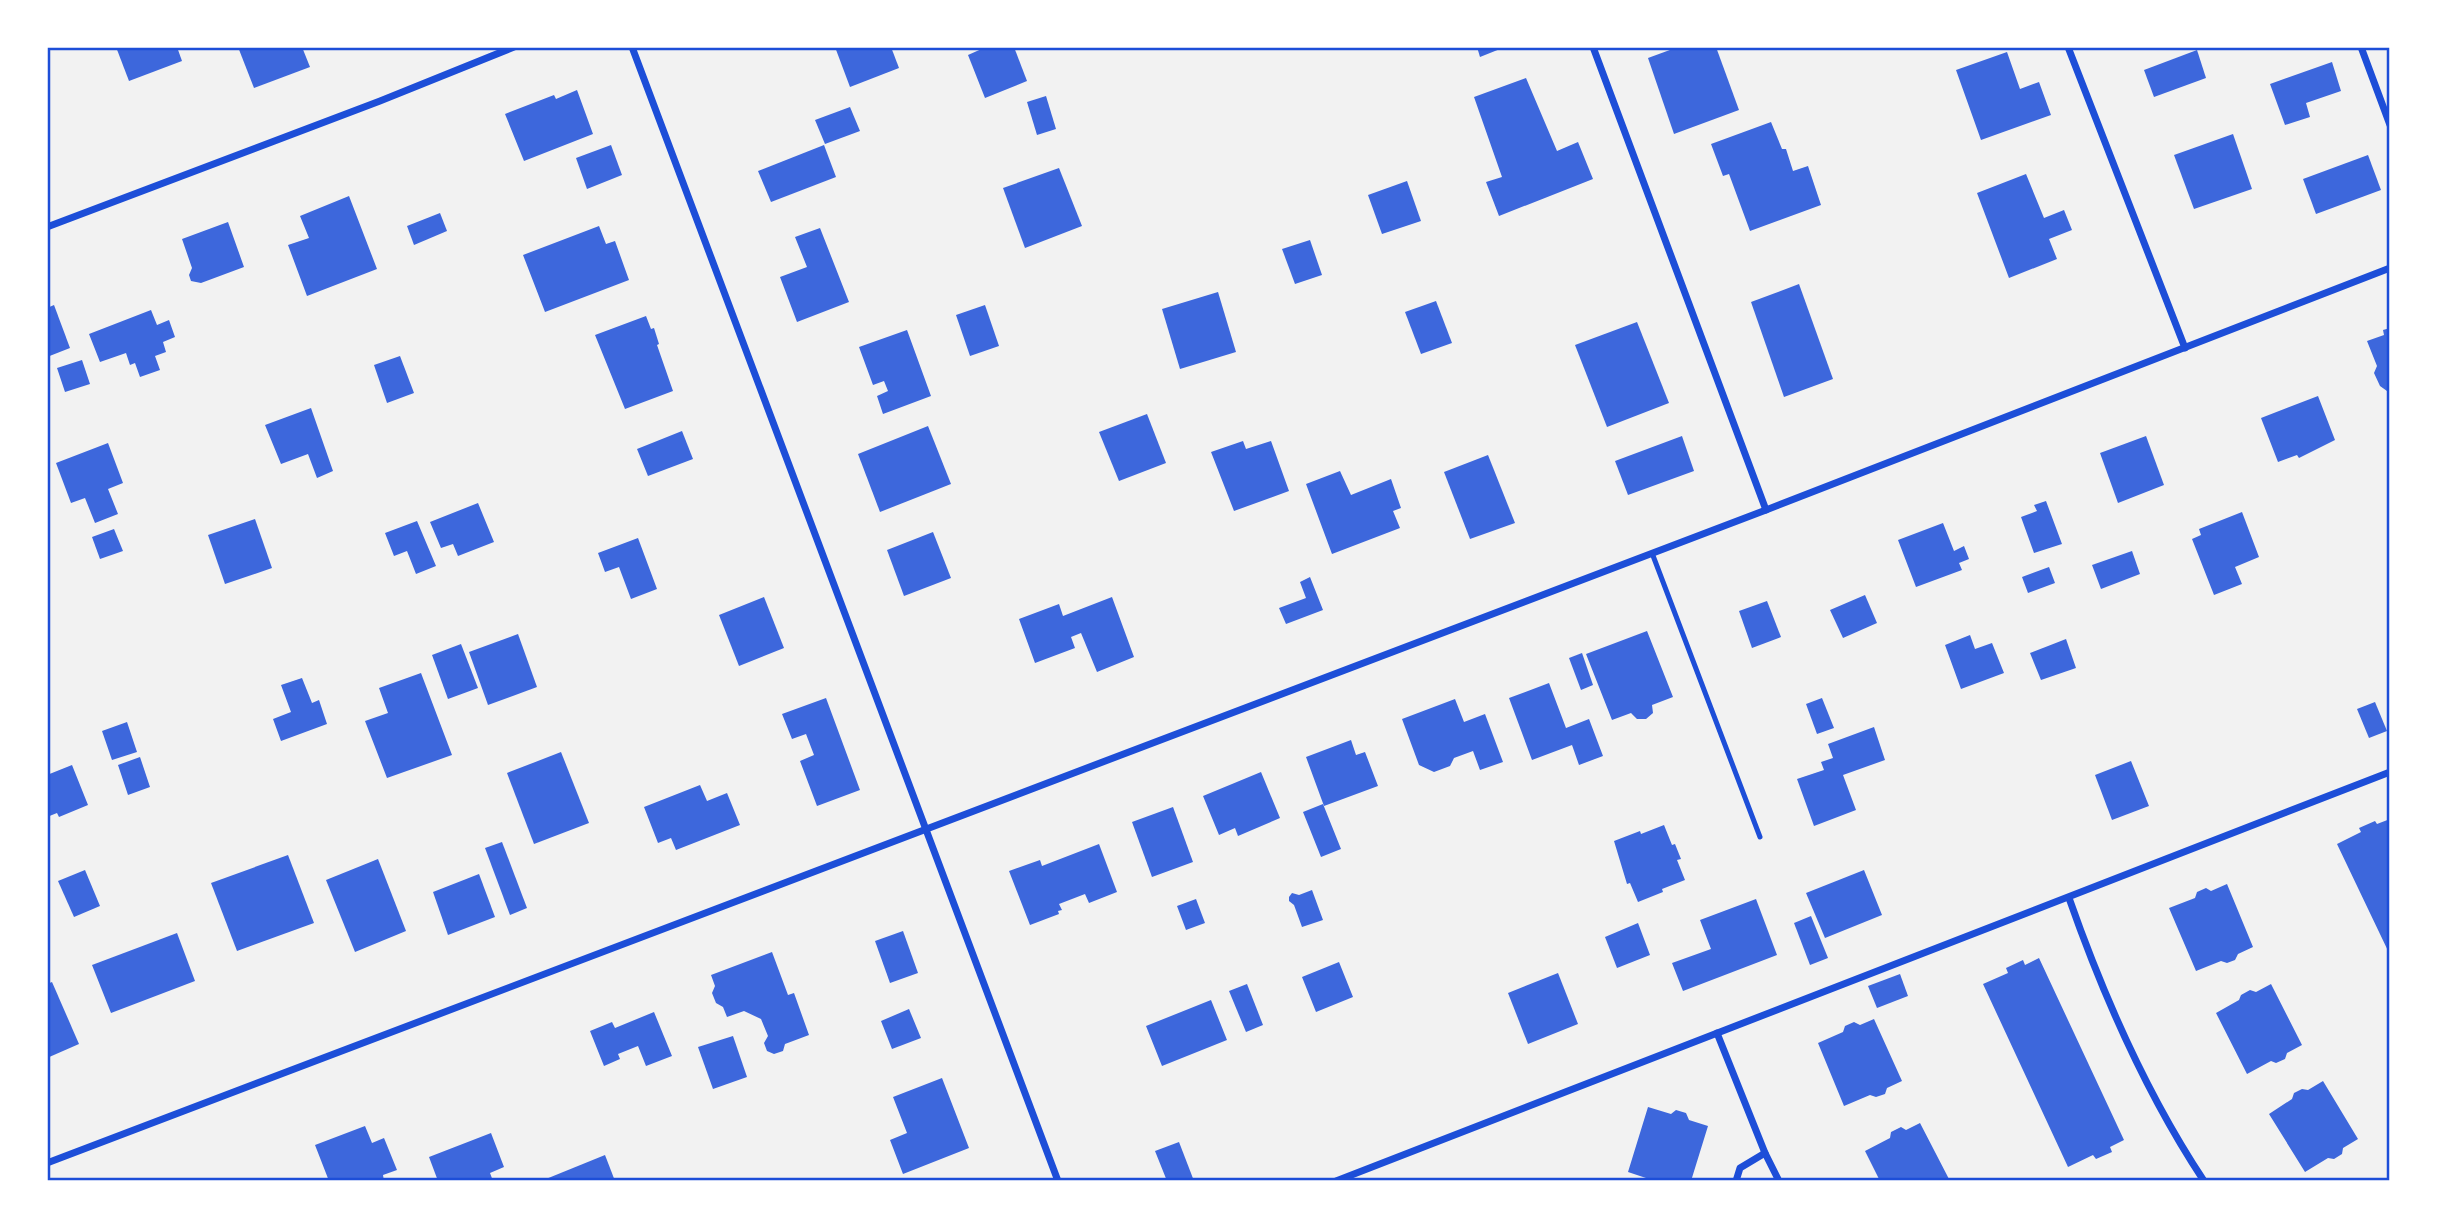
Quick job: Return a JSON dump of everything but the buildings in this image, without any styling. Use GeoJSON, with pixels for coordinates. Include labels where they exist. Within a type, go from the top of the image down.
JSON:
{"type":"FeatureCollection","features":[{"type":"Feature","properties":{"kind":"street"},"geometry":{"type":"LineString","coordinates":[[47,227],[380,101],[514,47]]}},
{"type":"Feature","properties":{"kind":"street"},"geometry":{"type":"LineString","coordinates":[[632,47],[769,418],[928,829],[1058,1181]]}},
{"type":"Feature","properties":{"kind":"street"},"geometry":{"type":"LineString","coordinates":[[1593,47],[1766,510]]}},
{"type":"Feature","properties":{"kind":"street"},"geometry":{"type":"LineString","coordinates":[[2068,47],[2185,348]]}},
{"type":"Feature","properties":{"kind":"street"},"geometry":{"type":"LineString","coordinates":[[2361,47],[2390,125]]}},
{"type":"Feature","properties":{"kind":"street"},"geometry":{"type":"LineString","coordinates":[[47,1163],[1766,510],[2390,268]]}},
{"type":"Feature","properties":{"kind":"street"},"geometry":{"type":"LineString","coordinates":[[1336,1181],[2390,772]]}},
{"type":"Feature","properties":{"kind":"street"},"geometry":{"type":"LineString","coordinates":[[2069,898],[2091,961],[2147,1081],[2183,1150],[2204,1181]]}},
{"type":"Feature","properties":{"kind":"street"},"geometry":{"type":"LineString","coordinates":[[1717,1034],[1779,1181]]}},
{"type":"Feature","properties":{"kind":"street"},"geometry":{"type":"LineString","coordinates":[[1736,1181],[1740,1168],[1765,1153]]}},
{"type":"Feature","properties":{"kind":"lane"},"geometry":{"type":"LineString","coordinates":[[1652,553],[1760,837]]}}]}
